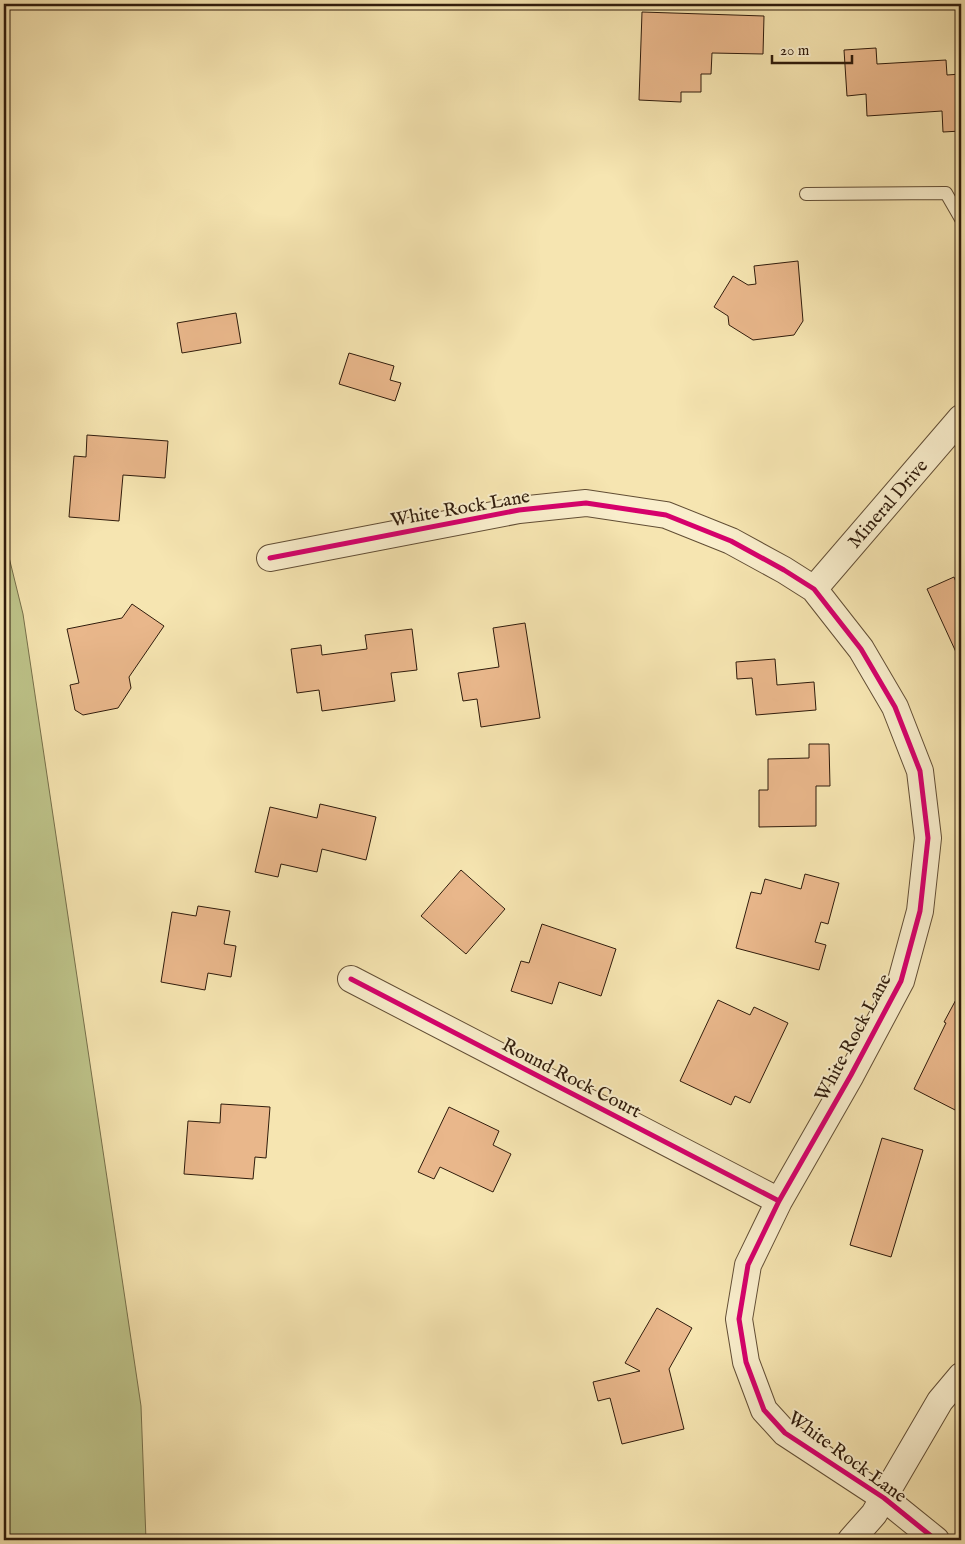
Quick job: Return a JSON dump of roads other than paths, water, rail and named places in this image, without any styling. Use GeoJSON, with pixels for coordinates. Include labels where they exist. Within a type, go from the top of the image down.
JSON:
{"type":"FeatureCollection","features":[{"type":"Feature","properties":{"kind":"street","name":"Mineral Drive"},"geometry":{"type":"LineString","coordinates":[[814,589],[961,418]]}},
{"type":"Feature","properties":{"kind":"street","name":"White Rock Lane"},"geometry":{"type":"LineString","coordinates":[[270,558],[519,510],[586,503],[666,515],[731,541],[814,589],[861,649],[895,706],[920,771],[928,838],[920,911],[901,981],[851,1075],[779,1201],[748,1265],[739,1318],[746,1362],[764,1410],[785,1433],[884,1498],[936,1540]]}},
{"type":"Feature","properties":{"kind":"street","name":"Round Rock Court"},"geometry":{"type":"LineString","coordinates":[[352,979],[779,1201]]}},
{"type":"Feature","properties":{"kind":"street"},"geometry":{"type":"LineString","coordinates":[[851,1540],[874,1514],[940,1401],[961,1376]]}},
{"type":"Feature","properties":{"kind":"lane"},"geometry":{"type":"LineString","coordinates":[[806,194],[946,192],[961,219]]}}]}
